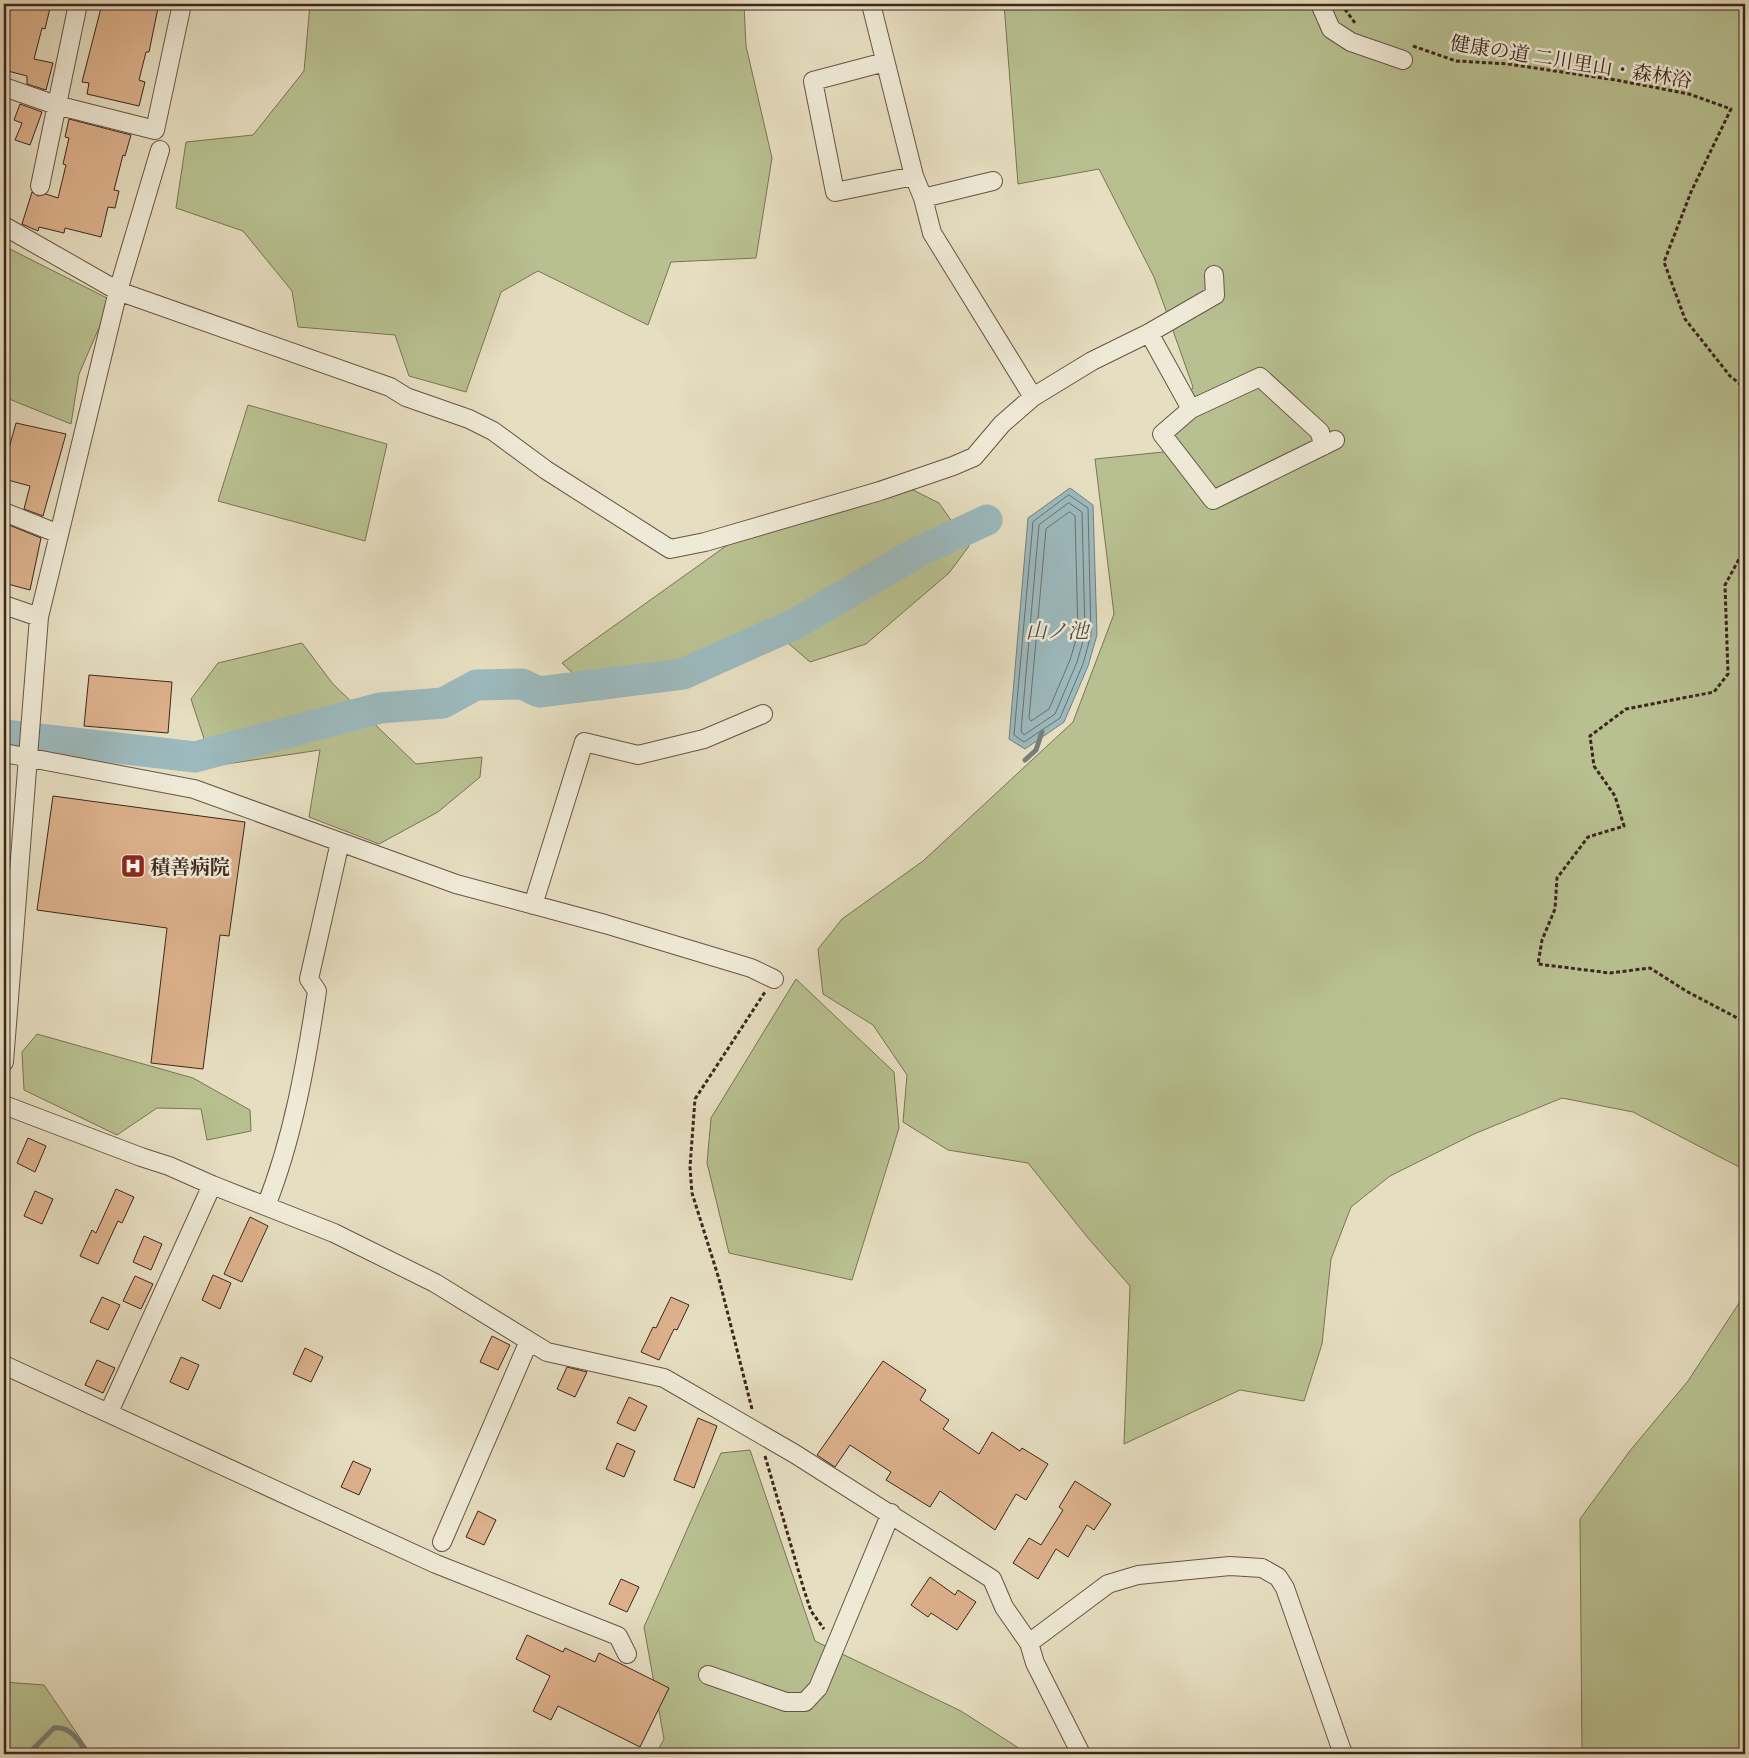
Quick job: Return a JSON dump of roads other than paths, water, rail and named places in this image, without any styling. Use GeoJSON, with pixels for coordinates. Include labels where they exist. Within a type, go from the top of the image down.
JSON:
{"type":"FeatureCollection","features":[{"type":"Feature","properties":{"kind":"street"},"geometry":{"type":"LineString","coordinates":[[40,186],[78,4]]}},
{"type":"Feature","properties":{"kind":"street"},"geometry":{"type":"LineString","coordinates":[[4,87],[56,105],[155,130],[182,4]]}},
{"type":"Feature","properties":{"kind":"street"},"geometry":{"type":"LineString","coordinates":[[871,4],[914,176],[923,198],[932,233],[1033,397]]}},
{"type":"Feature","properties":{"kind":"street"},"geometry":{"type":"LineString","coordinates":[[1320,4],[1331,29],[1351,42],[1407,53]]}},
{"type":"Feature","properties":{"kind":"street"},"geometry":{"type":"LineString","coordinates":[[885,62],[813,81],[835,192],[914,176]]}},
{"type":"Feature","properties":{"kind":"street"},"geometry":{"type":"LineString","coordinates":[[4,1062],[39,617],[118,291],[160,150]]}},
{"type":"Feature","properties":{"kind":"street"},"geometry":{"type":"LineString","coordinates":[[923,198],[993,181]]}},
{"type":"Feature","properties":{"kind":"street"},"geometry":{"type":"LineString","coordinates":[[4,226],[118,291],[390,388],[406,397],[469,420],[493,431],[546,470],[670,549],[704,542],[880,491],[974,457],[1002,424],[1033,397],[1092,361],[1149,333],[1215,295],[1214,275]]}},
{"type":"Feature","properties":{"kind":"street"},"geometry":{"type":"LineString","coordinates":[[1149,333],[1192,409]]}},
{"type":"Feature","properties":{"kind":"street"},"geometry":{"type":"LineString","coordinates":[[1260,377],[1320,432],[1329,443],[1213,500],[1162,434],[1192,409],[1260,377]]}},
{"type":"Feature","properties":{"kind":"street"},"geometry":{"type":"LineString","coordinates":[[4,512],[59,534]]}},
{"type":"Feature","properties":{"kind":"street"},"geometry":{"type":"LineString","coordinates":[[4,605],[39,617]]}},
{"type":"Feature","properties":{"kind":"street"},"geometry":{"type":"LineString","coordinates":[[533,905],[584,742],[638,755],[704,739],[763,714]]}},
{"type":"Feature","properties":{"kind":"street"},"geometry":{"type":"LineString","coordinates":[[4,753],[28,754],[194,790],[456,884],[751,968],[774,979]]}},
{"type":"Feature","properties":{"kind":"street"},"geometry":{"type":"LineString","coordinates":[[266,1206],[294,1116],[309,1045],[317,990],[309,979],[340,842]]}},
{"type":"Feature","properties":{"kind":"street"},"geometry":{"type":"LineString","coordinates":[[4,1105],[169,1166],[212,1186],[334,1233],[436,1283],[547,1352],[664,1378],[759,1433],[891,1513],[992,1578],[1004,1608],[1029,1643],[1035,1663],[1081,1754]]}},
{"type":"Feature","properties":{"kind":"street"},"geometry":{"type":"LineString","coordinates":[[109,1412],[212,1186]]}},
{"type":"Feature","properties":{"kind":"street"},"geometry":{"type":"LineString","coordinates":[[442,1542],[529,1341]]}},
{"type":"Feature","properties":{"kind":"street"},"geometry":{"type":"LineString","coordinates":[[4,1365],[436,1564],[618,1636],[627,1654]]}},
{"type":"Feature","properties":{"kind":"street"},"geometry":{"type":"LineString","coordinates":[[708,1675],[786,1702],[804,1702],[818,1688],[834,1645],[891,1513]]}},
{"type":"Feature","properties":{"kind":"street"},"geometry":{"type":"LineString","coordinates":[[1029,1643],[1108,1584],[1138,1575],[1230,1566],[1262,1568],[1278,1577],[1285,1588],[1343,1754]]}},
{"type":"Feature","properties":{"kind":"water","name":"山ノ池"},"geometry":{"type":"Polygon","coordinates":[[[1070,488],[1093,505],[1097,635],[1088,666],[1064,722],[1025,749],[1009,739],[1028,518],[1070,488]]]}},
{"type":"Feature","properties":{"kind":"waterway"},"geometry":{"type":"LineString","coordinates":[[4,735],[195,757],[380,708],[443,703],[476,685],[522,684],[539,692],[683,674],[795,624],[918,552],[987,520]]}},
{"type":"Feature","properties":{"kind":"waterway"},"geometry":{"type":"LineString","coordinates":[[1025,760],[1036,750],[1042,732]]}},
{"type":"Feature","properties":{"kind":"waterway"},"geometry":{"type":"LineString","coordinates":[[28,1754],[54,1728],[70,1732],[87,1754]]}},
{"type":"Feature","properties":{"kind":"place","name":"積善病院"},"geometry":{"type":"Point","coordinates":[133,866]}}]}
